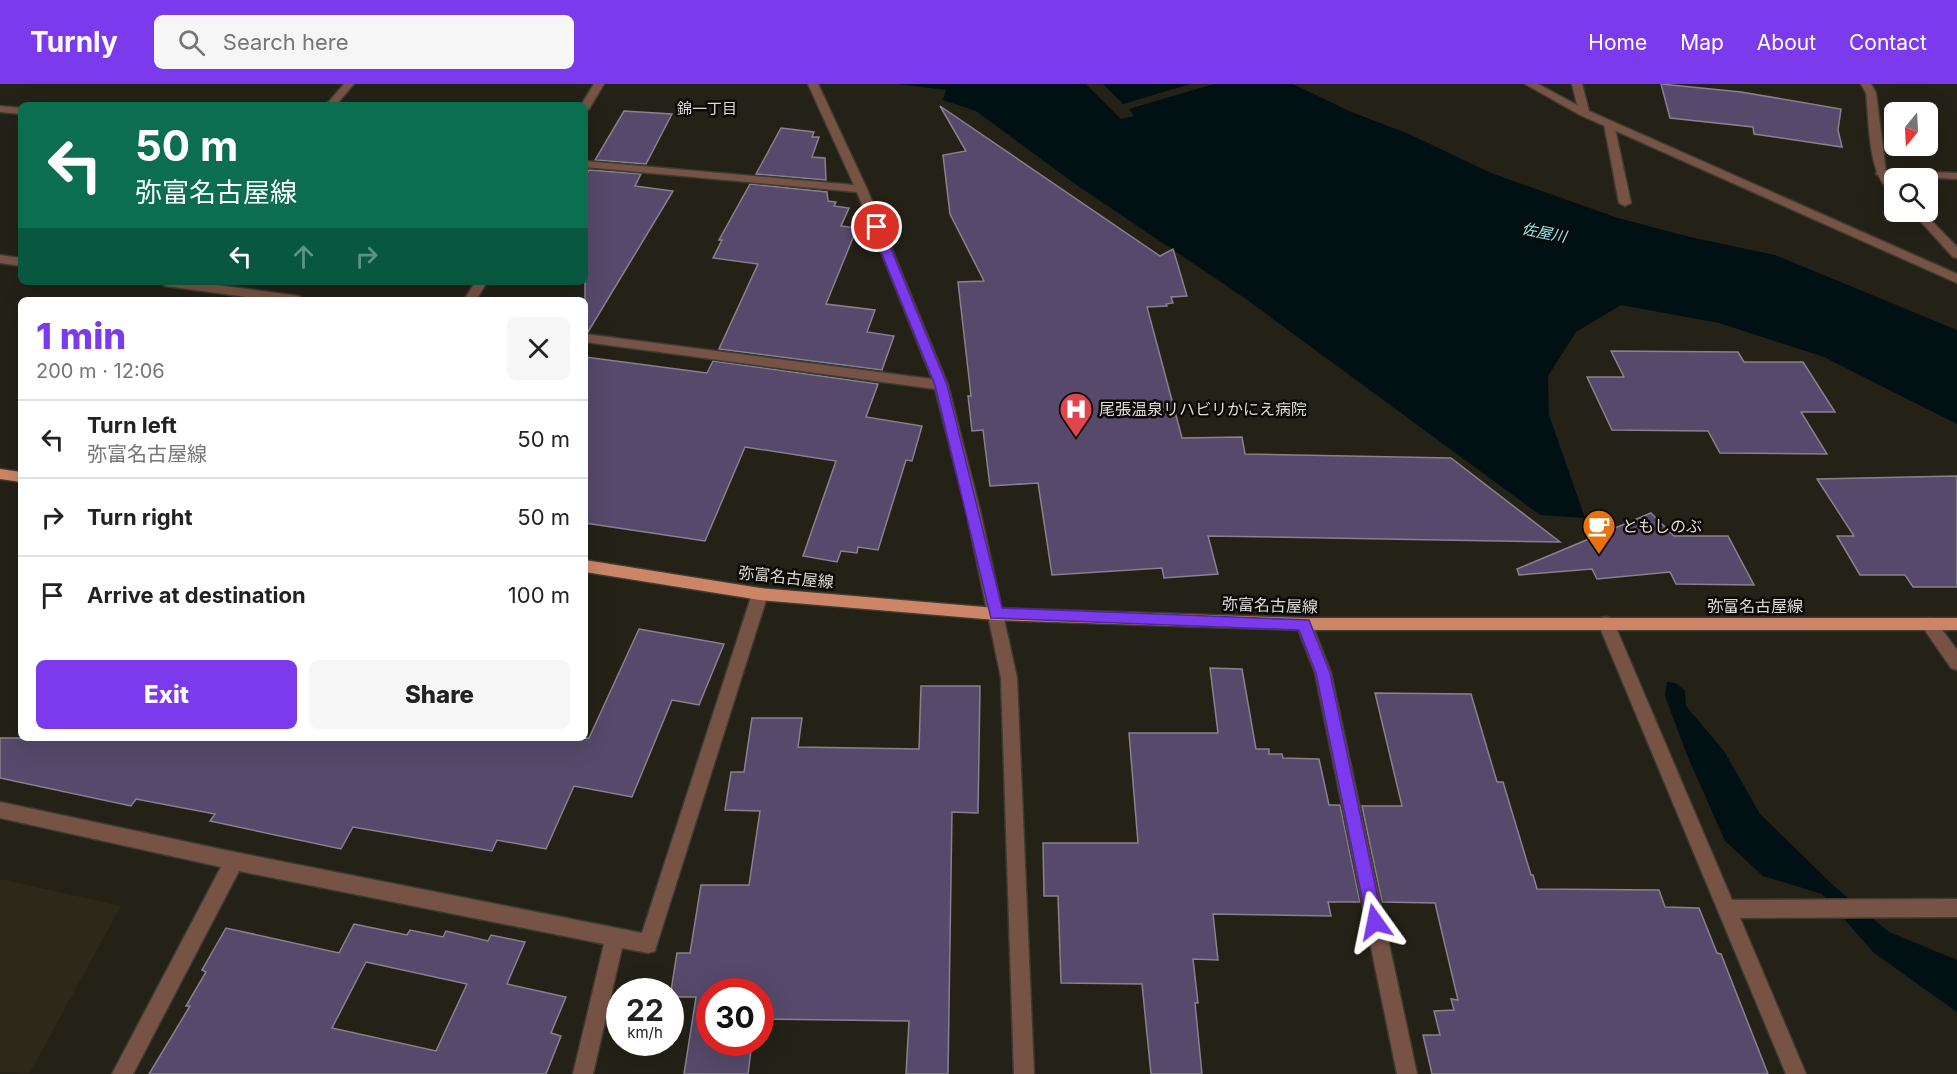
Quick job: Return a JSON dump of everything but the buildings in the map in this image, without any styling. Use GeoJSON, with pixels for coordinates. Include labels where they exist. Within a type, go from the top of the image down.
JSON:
{"type":"FeatureCollection","features":[{"type":"Feature","properties":{"kind":"main road"},"geometry":{"type":"LineString","coordinates":[[0,474],[18,477]]}},
{"type":"Feature","properties":{"kind":"main road","name":"弥富名古屋線"},"geometry":{"type":"LineString","coordinates":[[588,566],[760,594],[996,614],[1304,624],[1957,624]]}},
{"type":"Feature","properties":{"kind":"street"},"geometry":{"type":"LineString","coordinates":[[334,102],[349,84]]}},
{"type":"Feature","properties":{"kind":"street"},"geometry":{"type":"LineString","coordinates":[[588,102],[599,84]]}},
{"type":"Feature","properties":{"kind":"street"},"geometry":{"type":"LineString","coordinates":[[813,84],[861,189],[941,385],[996,614],[1009,678],[1024,1074]]}},
{"type":"Feature","properties":{"kind":"street"},"geometry":{"type":"LineString","coordinates":[[1530,84],[1609,124],[1957,279]]}},
{"type":"Feature","properties":{"kind":"street"},"geometry":{"type":"LineString","coordinates":[[1577,84],[1584,112]]}},
{"type":"Feature","properties":{"kind":"street"},"geometry":{"type":"LineString","coordinates":[[1866,84],[1871,93],[1881,173],[1884,176]]}},
{"type":"Feature","properties":{"kind":"street"},"geometry":{"type":"LineString","coordinates":[[0,109],[18,111]]}},
{"type":"Feature","properties":{"kind":"street"},"geometry":{"type":"LineString","coordinates":[[1609,124],[1625,203]]}},
{"type":"Feature","properties":{"kind":"street"},"geometry":{"type":"LineString","coordinates":[[588,164],[861,189]]}},
{"type":"Feature","properties":{"kind":"street"},"geometry":{"type":"LineString","coordinates":[[1881,173],[1957,176]]}},
{"type":"Feature","properties":{"kind":"street"},"geometry":{"type":"LineString","coordinates":[[1927,222],[1957,254]]}},
{"type":"Feature","properties":{"kind":"street"},"geometry":{"type":"LineString","coordinates":[[0,260],[18,262]]}},
{"type":"Feature","properties":{"kind":"street"},"geometry":{"type":"LineString","coordinates":[[195,285],[278,297]]}},
{"type":"Feature","properties":{"kind":"street"},"geometry":{"type":"LineString","coordinates":[[588,338],[941,385]]}},
{"type":"Feature","properties":{"kind":"street"},"geometry":{"type":"LineString","coordinates":[[0,810],[234,861],[648,944],[760,594]]}},
{"type":"Feature","properties":{"kind":"street"},"geometry":{"type":"LineString","coordinates":[[1606,623],[1796,1074]]}},
{"type":"Feature","properties":{"kind":"street"},"geometry":{"type":"LineString","coordinates":[[1304,624],[1323,673],[1407,1074]]}},
{"type":"Feature","properties":{"kind":"street"},"geometry":{"type":"LineString","coordinates":[[1929,624],[1957,663]]}},
{"type":"Feature","properties":{"kind":"street"},"geometry":{"type":"LineString","coordinates":[[122,1074],[234,861]]}},
{"type":"Feature","properties":{"kind":"street"},"geometry":{"type":"LineString","coordinates":[[1727,909],[1957,908]]}},
{"type":"Feature","properties":{"kind":"street"},"geometry":{"type":"LineString","coordinates":[[583,1074],[615,938]]}},
{"type":"Feature","properties":{"kind":"shaded area"},"geometry":{"type":"Polygon","coordinates":[[[0,879],[121,906],[29,1074],[0,1072],[0,879]]]}},
{"type":"Feature","properties":{"kind":"water","name":"佐屋川"},"geometry":{"type":"Polygon","coordinates":[[[898,84],[1293,84],[1349,111],[1409,134],[1491,173],[1618,218],[1690,237],[1775,255],[1957,330],[1957,424],[1824,357],[1719,323],[1621,305],[1576,332],[1548,376],[1549,415],[1585,518],[1540,515],[1246,299],[1078,186],[976,111],[943,100],[946,90],[898,84]]]}},
{"type":"Feature","properties":{"kind":"water"},"geometry":{"type":"Polygon","coordinates":[[[1667,682],[1676,683],[1685,691],[1686,706],[1724,751],[1760,814],[1835,887],[1889,932],[1957,960],[1957,1012],[1874,953],[1822,894],[1763,876],[1725,841],[1687,755],[1665,696],[1667,682]]]}},
{"type":"Feature","properties":{"kind":"pier"},"geometry":{"type":"Polygon","coordinates":[[[1086,84],[1103,84],[1123,104],[1190,84],[1214,84],[1129,109],[1134,116],[1121,119],[1086,84]]]}},
{"type":"Feature","properties":{"kind":"place","name":"尾張温泉リハビリかにえ病院"},"geometry":{"type":"Point","coordinates":[1076,438]}},
{"type":"Feature","properties":{"kind":"place","name":"ともしのぶ"},"geometry":{"type":"Point","coordinates":[1599,555]}},
{"type":"Feature","properties":{"kind":"district","name":"錦一丁目"},"geometry":{"type":"Point","coordinates":[707,109]}},
{"type":"Feature","properties":{"kind":"route"},"geometry":{"type":"LineString","coordinates":[[877,227],[941,385],[973,510],[996,614],[1304,624],[1323,673],[1375,922]]}}]}
